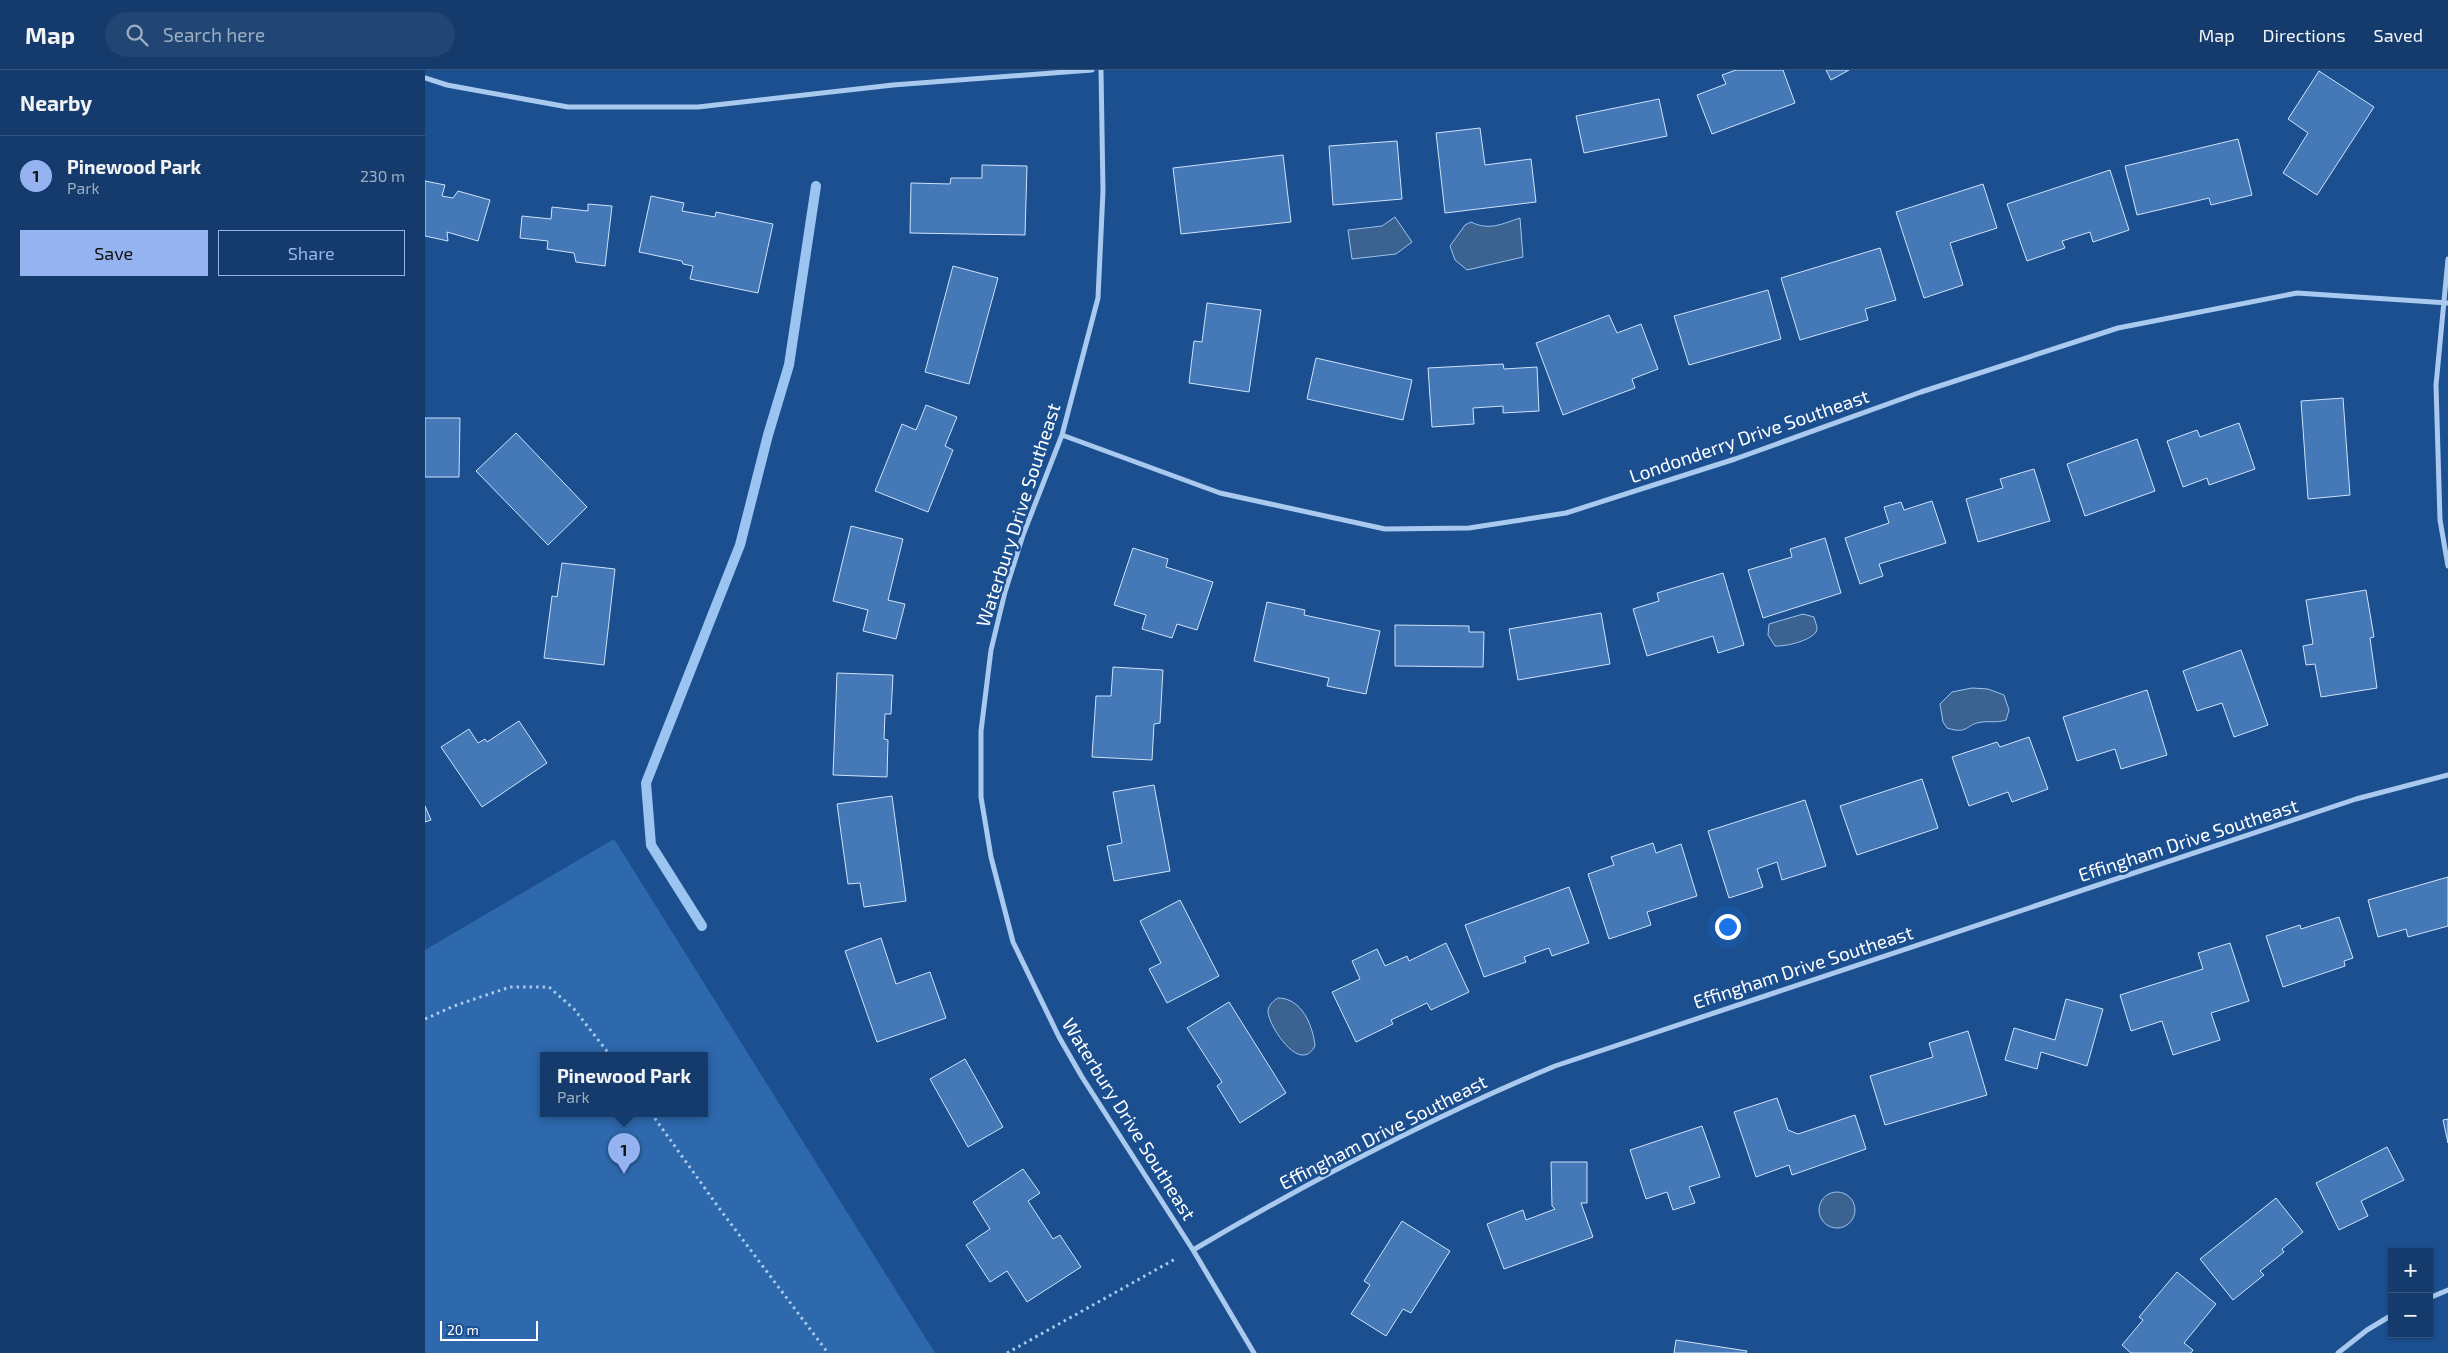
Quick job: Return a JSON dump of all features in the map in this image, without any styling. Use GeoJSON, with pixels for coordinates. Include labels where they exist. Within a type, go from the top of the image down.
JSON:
{"type":"FeatureCollection","features":[{"type":"Feature","properties":{"kind":"street"},"geometry":{"type":"LineString","coordinates":[[425,78],[447,85],[568,107],[698,107],[893,85],[1092,70]]}},
{"type":"Feature","properties":{"kind":"street","name":"Waterbury Drive Southeast"},"geometry":{"type":"LineString","coordinates":[[1101,70],[1103,191],[1098,298],[1062,435],[1023,535],[991,650],[981,731],[981,797],[991,857],[1013,942],[1059,1038],[1193,1250],[1254,1353]]}},
{"type":"Feature","properties":{"kind":"street"},"geometry":{"type":"LineString","coordinates":[[2448,259],[2446,303],[2436,385],[2440,520],[2448,566]]}},
{"type":"Feature","properties":{"kind":"street","name":"Londonderry Drive Southeast"},"geometry":{"type":"LineString","coordinates":[[1062,435],[1220,493],[1385,529],[1469,528],[1566,513],[1735,459],[1921,392],[2118,328],[2297,293],[2446,303]]}},
{"type":"Feature","properties":{"kind":"street","name":"Effingham Drive Southeast"},"geometry":{"type":"LineString","coordinates":[[1193,1250],[1395,1138],[1458,1107],[1555,1066],[2356,799],[2448,775]]}},
{"type":"Feature","properties":{"kind":"street"},"geometry":{"type":"LineString","coordinates":[[2433,1296],[2448,1290]]}},
{"type":"Feature","properties":{"kind":"street"},"geometry":{"type":"LineString","coordinates":[[2338,1353],[2367,1330],[2388,1317]]}},
{"type":"Feature","properties":{"kind":"path"},"geometry":{"type":"LineString","coordinates":[[425,1019],[454,1006],[510,987],[549,987],[574,1009],[609,1052]]}},
{"type":"Feature","properties":{"kind":"path"},"geometry":{"type":"LineString","coordinates":[[654,1117],[719,1208],[828,1353]]}},
{"type":"Feature","properties":{"kind":"path"},"geometry":{"type":"LineString","coordinates":[[1007,1353],[1193,1250]]}},
{"type":"Feature","properties":{"kind":"shaded area"},"geometry":{"type":"Polygon","coordinates":[[[1395,217],[1412,242],[1396,254],[1352,259],[1348,230],[1382,226],[1395,217]]]}},
{"type":"Feature","properties":{"kind":"shaded area"},"geometry":{"type":"Polygon","coordinates":[[[1520,218],[1523,257],[1467,270],[1455,260],[1450,246],[1465,225],[1471,222],[1484,226],[1495,226],[1520,218]]]}},
{"type":"Feature","properties":{"kind":"shaded area"},"geometry":{"type":"Polygon","coordinates":[[[1803,614],[1814,617],[1817,628],[1815,633],[1799,642],[1775,646],[1768,635],[1769,624],[1803,614]]]}},
{"type":"Feature","properties":{"kind":"shaded area"},"geometry":{"type":"Polygon","coordinates":[[[1972,688],[1988,689],[2004,695],[2009,710],[2006,720],[1977,723],[1963,730],[1947,728],[1943,722],[1940,704],[1952,692],[1972,688]]]}},
{"type":"Feature","properties":{"kind":"shaded area"},"geometry":{"type":"Polygon","coordinates":[[[614,839],[935,1353],[425,1353],[425,950],[614,839]]]}},
{"type":"Feature","properties":{"kind":"shaded area"},"geometry":{"type":"Polygon","coordinates":[[[1278,998],[1294,1003],[1305,1014],[1312,1030],[1315,1046],[1309,1053],[1305,1055],[1297,1054],[1291,1050],[1275,1030],[1268,1010],[1269,1006],[1278,998]]]}},
{"type":"Feature","properties":{"kind":"shaded area"},"geometry":{"type":"Polygon","coordinates":[[[1837,1192],[1844,1193],[1850,1197],[1854,1203],[1854,1217],[1850,1223],[1844,1227],[1837,1228],[1830,1227],[1824,1223],[1820,1217],[1819,1210],[1820,1203],[1824,1197],[1830,1193],[1837,1192]]]}},
{"type":"Feature","properties":{"kind":"building"},"geometry":{"type":"Polygon","coordinates":[[[1736,70],[1783,70],[1795,103],[1712,134],[1697,95],[1726,84],[1722,75],[1736,70]]]}},
{"type":"Feature","properties":{"kind":"building"},"geometry":{"type":"Polygon","coordinates":[[[1826,70],[1849,70],[1831,80],[1826,70]]]}},
{"type":"Feature","properties":{"kind":"building"},"geometry":{"type":"Polygon","coordinates":[[[2319,71],[2374,107],[2317,195],[2283,173],[2308,133],[2288,119],[2319,71]]]}},
{"type":"Feature","properties":{"kind":"building"},"geometry":{"type":"Polygon","coordinates":[[[1659,99],[1667,136],[1584,153],[1576,116],[1659,99]]]}},
{"type":"Feature","properties":{"kind":"building"},"geometry":{"type":"Polygon","coordinates":[[[1480,128],[1485,165],[1531,159],[1536,202],[1445,213],[1436,133],[1480,128]]]}},
{"type":"Feature","properties":{"kind":"building"},"geometry":{"type":"Polygon","coordinates":[[[2238,139],[2252,195],[2211,205],[2209,198],[2137,215],[2125,166],[2238,139]]]}},
{"type":"Feature","properties":{"kind":"building"},"geometry":{"type":"Polygon","coordinates":[[[1397,141],[1402,199],[1333,205],[1329,146],[1397,141]]]}},
{"type":"Feature","properties":{"kind":"building"},"geometry":{"type":"Polygon","coordinates":[[[1283,155],[1291,222],[1181,234],[1173,168],[1283,155]]]}},
{"type":"Feature","properties":{"kind":"building"},"geometry":{"type":"Polygon","coordinates":[[[982,165],[1027,166],[1025,235],[910,233],[911,183],[950,184],[951,178],[982,178],[982,165]]]}},
{"type":"Feature","properties":{"kind":"building"},"geometry":{"type":"Polygon","coordinates":[[[2110,170],[2129,230],[2093,242],[2090,232],[2062,241],[2065,248],[2027,261],[2007,204],[2110,170]]]}},
{"type":"Feature","properties":{"kind":"building"},"geometry":{"type":"Polygon","coordinates":[[[425,181],[445,185],[442,196],[453,198],[458,191],[490,200],[478,241],[447,232],[448,241],[425,236],[425,181]]]}},
{"type":"Feature","properties":{"kind":"building"},"geometry":{"type":"Polygon","coordinates":[[[1983,184],[1997,228],[1950,243],[1963,285],[1924,298],[1896,212],[1983,184]]]}},
{"type":"Feature","properties":{"kind":"building"},"geometry":{"type":"Polygon","coordinates":[[[651,196],[684,203],[682,211],[715,217],[716,212],[773,224],[758,293],[690,279],[693,266],[683,264],[682,261],[639,252],[651,196]]]}},
{"type":"Feature","properties":{"kind":"building"},"geometry":{"type":"Polygon","coordinates":[[[588,204],[612,206],[605,266],[576,262],[574,253],[547,249],[548,241],[520,238],[522,216],[551,219],[552,207],[588,211],[588,204]]]}},
{"type":"Feature","properties":{"kind":"building"},"geometry":{"type":"Polygon","coordinates":[[[1880,248],[1896,300],[1865,309],[1868,320],[1800,340],[1781,278],[1880,248]]]}},
{"type":"Feature","properties":{"kind":"building"},"geometry":{"type":"Polygon","coordinates":[[[953,266],[998,278],[969,384],[925,372],[953,266]]]}},
{"type":"Feature","properties":{"kind":"building"},"geometry":{"type":"Polygon","coordinates":[[[1768,290],[1781,339],[1689,365],[1674,316],[1768,290]]]}},
{"type":"Feature","properties":{"kind":"building"},"geometry":{"type":"Polygon","coordinates":[[[1207,303],[1261,310],[1249,392],[1189,383],[1194,341],[1202,342],[1207,303]]]}},
{"type":"Feature","properties":{"kind":"building"},"geometry":{"type":"Polygon","coordinates":[[[1609,315],[1617,333],[1641,324],[1658,369],[1632,379],[1635,388],[1563,415],[1536,343],[1609,315]]]}},
{"type":"Feature","properties":{"kind":"building"},"geometry":{"type":"Polygon","coordinates":[[[1316,358],[1412,380],[1403,420],[1307,399],[1316,358]]]}},
{"type":"Feature","properties":{"kind":"building"},"geometry":{"type":"Polygon","coordinates":[[[1503,364],[1504,369],[1537,367],[1539,411],[1503,413],[1503,406],[1473,408],[1474,424],[1432,427],[1428,368],[1503,364]]]}},
{"type":"Feature","properties":{"kind":"building"},"geometry":{"type":"Polygon","coordinates":[[[2343,398],[2350,495],[2308,499],[2301,401],[2343,398]]]}},
{"type":"Feature","properties":{"kind":"building"},"geometry":{"type":"Polygon","coordinates":[[[926,405],[957,417],[945,446],[953,450],[928,512],[875,491],[902,424],[916,430],[926,405]]]}},
{"type":"Feature","properties":{"kind":"building"},"geometry":{"type":"Polygon","coordinates":[[[425,418],[460,418],[459,477],[425,477],[425,418]]]}},
{"type":"Feature","properties":{"kind":"building"},"geometry":{"type":"Polygon","coordinates":[[[2239,423],[2255,469],[2209,485],[2207,478],[2183,487],[2167,441],[2197,430],[2200,437],[2239,423]]]}},
{"type":"Feature","properties":{"kind":"building"},"geometry":{"type":"Polygon","coordinates":[[[516,433],[587,507],[548,545],[476,471],[516,433]]]}},
{"type":"Feature","properties":{"kind":"building"},"geometry":{"type":"Polygon","coordinates":[[[2137,439],[2155,491],[2085,516],[2067,464],[2137,439]]]}},
{"type":"Feature","properties":{"kind":"building"},"geometry":{"type":"Polygon","coordinates":[[[2034,469],[2050,521],[1978,542],[1966,499],[2003,488],[2000,479],[2034,469]]]}},
{"type":"Feature","properties":{"kind":"building"},"geometry":{"type":"Polygon","coordinates":[[[1932,501],[1946,543],[1879,564],[1883,576],[1860,584],[1845,538],[1889,523],[1884,507],[1901,502],[1904,510],[1932,501]]]}},
{"type":"Feature","properties":{"kind":"building"},"geometry":{"type":"Polygon","coordinates":[[[851,526],[903,539],[888,600],[905,604],[896,639],[863,631],[868,610],[833,601],[851,526]]]}},
{"type":"Feature","properties":{"kind":"building"},"geometry":{"type":"Polygon","coordinates":[[[1825,538],[1841,593],[1763,618],[1748,570],[1792,557],[1790,549],[1825,538]]]}},
{"type":"Feature","properties":{"kind":"building"},"geometry":{"type":"Polygon","coordinates":[[[1133,548],[1168,559],[1166,567],[1213,582],[1197,630],[1177,624],[1172,638],[1142,629],[1146,615],[1114,605],[1133,548]]]}},
{"type":"Feature","properties":{"kind":"building"},"geometry":{"type":"Polygon","coordinates":[[[562,563],[615,569],[604,665],[544,658],[552,596],[557,597],[562,563]]]}},
{"type":"Feature","properties":{"kind":"building"},"geometry":{"type":"Polygon","coordinates":[[[1723,573],[1744,645],[1718,653],[1713,636],[1647,656],[1633,609],[1659,601],[1657,593],[1723,573]]]}},
{"type":"Feature","properties":{"kind":"building"},"geometry":{"type":"Polygon","coordinates":[[[2366,590],[2374,637],[2370,638],[2377,688],[2321,697],[2315,664],[2306,665],[2303,646],[2313,644],[2306,600],[2366,590]]]}},
{"type":"Feature","properties":{"kind":"building"},"geometry":{"type":"Polygon","coordinates":[[[1267,602],[1305,610],[1304,615],[1380,631],[1366,694],[1327,686],[1329,678],[1254,661],[1267,602]]]}},
{"type":"Feature","properties":{"kind":"building"},"geometry":{"type":"Polygon","coordinates":[[[1601,613],[1610,664],[1518,680],[1509,629],[1601,613]]]}},
{"type":"Feature","properties":{"kind":"building"},"geometry":{"type":"Polygon","coordinates":[[[1395,625],[1469,626],[1469,632],[1484,632],[1483,667],[1395,666],[1395,625]]]}},
{"type":"Feature","properties":{"kind":"building"},"geometry":{"type":"Polygon","coordinates":[[[2241,650],[2268,725],[2234,737],[2222,703],[2197,711],[2183,671],[2241,650]]]}},
{"type":"Feature","properties":{"kind":"building"},"geometry":{"type":"Polygon","coordinates":[[[1113,667],[1163,670],[1160,723],[1154,724],[1152,760],[1092,757],[1096,696],[1111,696],[1113,667]]]}},
{"type":"Feature","properties":{"kind":"building"},"geometry":{"type":"Polygon","coordinates":[[[837,673],[893,675],[891,714],[885,714],[884,739],[888,740],[887,777],[833,775],[837,673]]]}},
{"type":"Feature","properties":{"kind":"building"},"geometry":{"type":"Polygon","coordinates":[[[2147,690],[2167,755],[2121,769],[2115,749],[2077,761],[2063,717],[2147,690]]]}},
{"type":"Feature","properties":{"kind":"building"},"geometry":{"type":"Polygon","coordinates":[[[519,721],[547,763],[482,807],[441,747],[469,729],[478,743],[485,739],[487,742],[519,721]]]}},
{"type":"Feature","properties":{"kind":"building"},"geometry":{"type":"Polygon","coordinates":[[[2029,737],[2048,789],[2012,802],[2008,792],[1969,806],[1952,757],[1997,742],[2000,747],[2029,737]]]}},
{"type":"Feature","properties":{"kind":"building"},"geometry":{"type":"Polygon","coordinates":[[[1922,779],[1938,828],[1857,855],[1840,806],[1922,779]]]}},
{"type":"Feature","properties":{"kind":"building"},"geometry":{"type":"Polygon","coordinates":[[[1154,785],[1170,871],[1114,881],[1107,846],[1122,843],[1113,792],[1154,785]]]}},
{"type":"Feature","properties":{"kind":"building"},"geometry":{"type":"Polygon","coordinates":[[[892,796],[906,901],[864,907],[860,883],[848,884],[837,804],[892,796]]]}},
{"type":"Feature","properties":{"kind":"building"},"geometry":{"type":"Polygon","coordinates":[[[1805,800],[1826,866],[1782,880],[1777,862],[1757,869],[1763,887],[1729,898],[1708,831],[1805,800]]]}},
{"type":"Feature","properties":{"kind":"building"},"geometry":{"type":"Polygon","coordinates":[[[425,806],[431,820],[425,822],[425,806]]]}},
{"type":"Feature","properties":{"kind":"building"},"geometry":{"type":"Polygon","coordinates":[[[1653,843],[1656,853],[1681,844],[1697,896],[1647,912],[1651,925],[1609,939],[1588,874],[1614,865],[1611,857],[1653,843]]]}},
{"type":"Feature","properties":{"kind":"building"},"geometry":{"type":"Polygon","coordinates":[[[2448,877],[2448,926],[2408,937],[2406,929],[2378,937],[2368,900],[2448,877]]]}},
{"type":"Feature","properties":{"kind":"building"},"geometry":{"type":"Polygon","coordinates":[[[1569,887],[1589,943],[1552,956],[1549,948],[1524,957],[1526,962],[1484,977],[1465,925],[1569,887]]]}},
{"type":"Feature","properties":{"kind":"building"},"geometry":{"type":"Polygon","coordinates":[[[1180,900],[1219,976],[1167,1003],[1149,969],[1161,963],[1140,921],[1180,900]]]}},
{"type":"Feature","properties":{"kind":"building"},"geometry":{"type":"Polygon","coordinates":[[[2339,917],[2353,958],[2344,961],[2345,966],[2283,987],[2266,936],[2300,925],[2301,929],[2339,917]]]}},
{"type":"Feature","properties":{"kind":"building"},"geometry":{"type":"Polygon","coordinates":[[[881,938],[896,984],[930,972],[946,1018],[877,1042],[845,951],[881,938]]]}},
{"type":"Feature","properties":{"kind":"building"},"geometry":{"type":"Polygon","coordinates":[[[1446,943],[1469,992],[1431,1010],[1427,1003],[1391,1020],[1393,1024],[1356,1042],[1332,992],[1360,979],[1352,961],[1377,949],[1385,966],[1407,956],[1409,961],[1446,943]]]}},
{"type":"Feature","properties":{"kind":"building"},"geometry":{"type":"Polygon","coordinates":[[[2230,943],[2249,1001],[2211,1013],[2220,1040],[2173,1055],[2162,1021],[2131,1031],[2120,995],[2203,969],[2198,953],[2230,943]]]}},
{"type":"Feature","properties":{"kind":"building"},"geometry":{"type":"Polygon","coordinates":[[[2066,999],[2103,1009],[2087,1066],[2041,1052],[2037,1069],[2005,1060],[2014,1028],[2055,1040],[2066,999]]]}},
{"type":"Feature","properties":{"kind":"building"},"geometry":{"type":"Polygon","coordinates":[[[1229,1002],[1286,1093],[1240,1123],[1217,1086],[1222,1082],[1187,1028],[1229,1002]]]}},
{"type":"Feature","properties":{"kind":"building"},"geometry":{"type":"Polygon","coordinates":[[[1968,1031],[1987,1095],[1885,1125],[1870,1076],[1933,1057],[1929,1043],[1968,1031]]]}},
{"type":"Feature","properties":{"kind":"building"},"geometry":{"type":"Polygon","coordinates":[[[965,1059],[1003,1127],[968,1147],[930,1079],[965,1059]]]}},
{"type":"Feature","properties":{"kind":"building"},"geometry":{"type":"Polygon","coordinates":[[[1777,1098],[1788,1130],[1798,1134],[1855,1115],[1866,1149],[1792,1175],[1789,1165],[1756,1177],[1734,1112],[1777,1098]]]}},
{"type":"Feature","properties":{"kind":"building"},"geometry":{"type":"Polygon","coordinates":[[[2448,1119],[2448,1143],[2443,1120],[2448,1119]]]}},
{"type":"Feature","properties":{"kind":"building"},"geometry":{"type":"Polygon","coordinates":[[[1702,1126],[1720,1177],[1689,1187],[1695,1203],[1673,1210],[1667,1192],[1646,1199],[1630,1150],[1702,1126]]]}},
{"type":"Feature","properties":{"kind":"building"},"geometry":{"type":"Polygon","coordinates":[[[2387,1147],[2404,1180],[2361,1201],[2368,1216],[2339,1230],[2316,1183],[2387,1147]]]}},
{"type":"Feature","properties":{"kind":"building"},"geometry":{"type":"Polygon","coordinates":[[[1551,1162],[1587,1162],[1587,1203],[1581,1203],[1593,1237],[1504,1269],[1487,1224],[1523,1210],[1526,1220],[1555,1209],[1552,1206],[1551,1162]]]}},
{"type":"Feature","properties":{"kind":"building"},"geometry":{"type":"Polygon","coordinates":[[[1023,1169],[1040,1193],[1028,1201],[1053,1239],[1060,1235],[1081,1267],[1027,1302],[1007,1271],[990,1282],[966,1245],[990,1229],[973,1202],[1023,1169]]]}},
{"type":"Feature","properties":{"kind":"building"},"geometry":{"type":"Polygon","coordinates":[[[2276,1198],[2303,1232],[2282,1249],[2284,1252],[2260,1271],[2264,1275],[2233,1300],[2200,1259],[2276,1198]]]}},
{"type":"Feature","properties":{"kind":"building"},"geometry":{"type":"Polygon","coordinates":[[[1402,1221],[1450,1251],[1411,1313],[1403,1309],[1386,1336],[1351,1314],[1370,1285],[1364,1281],[1402,1221]]]}},
{"type":"Feature","properties":{"kind":"building"},"geometry":{"type":"Polygon","coordinates":[[[2177,1272],[2216,1304],[2184,1343],[2193,1350],[2191,1353],[2131,1353],[2122,1345],[2143,1320],[2139,1317],[2177,1272]]]}},
{"type":"Feature","properties":{"kind":"building"},"geometry":{"type":"Polygon","coordinates":[[[1676,1340],[1747,1351],[1746,1353],[1674,1353],[1676,1340]]]}},
{"type":"Feature","properties":{"kind":"waterway"},"geometry":{"type":"LineString","coordinates":[[702,926],[651,845],[646,783],[740,545],[768,435],[789,365],[816,186]]}},
{"type":"Feature","properties":{"kind":"place","name":"Pinewood Park"},"geometry":{"type":"Point","coordinates":[624,1174]}}]}
